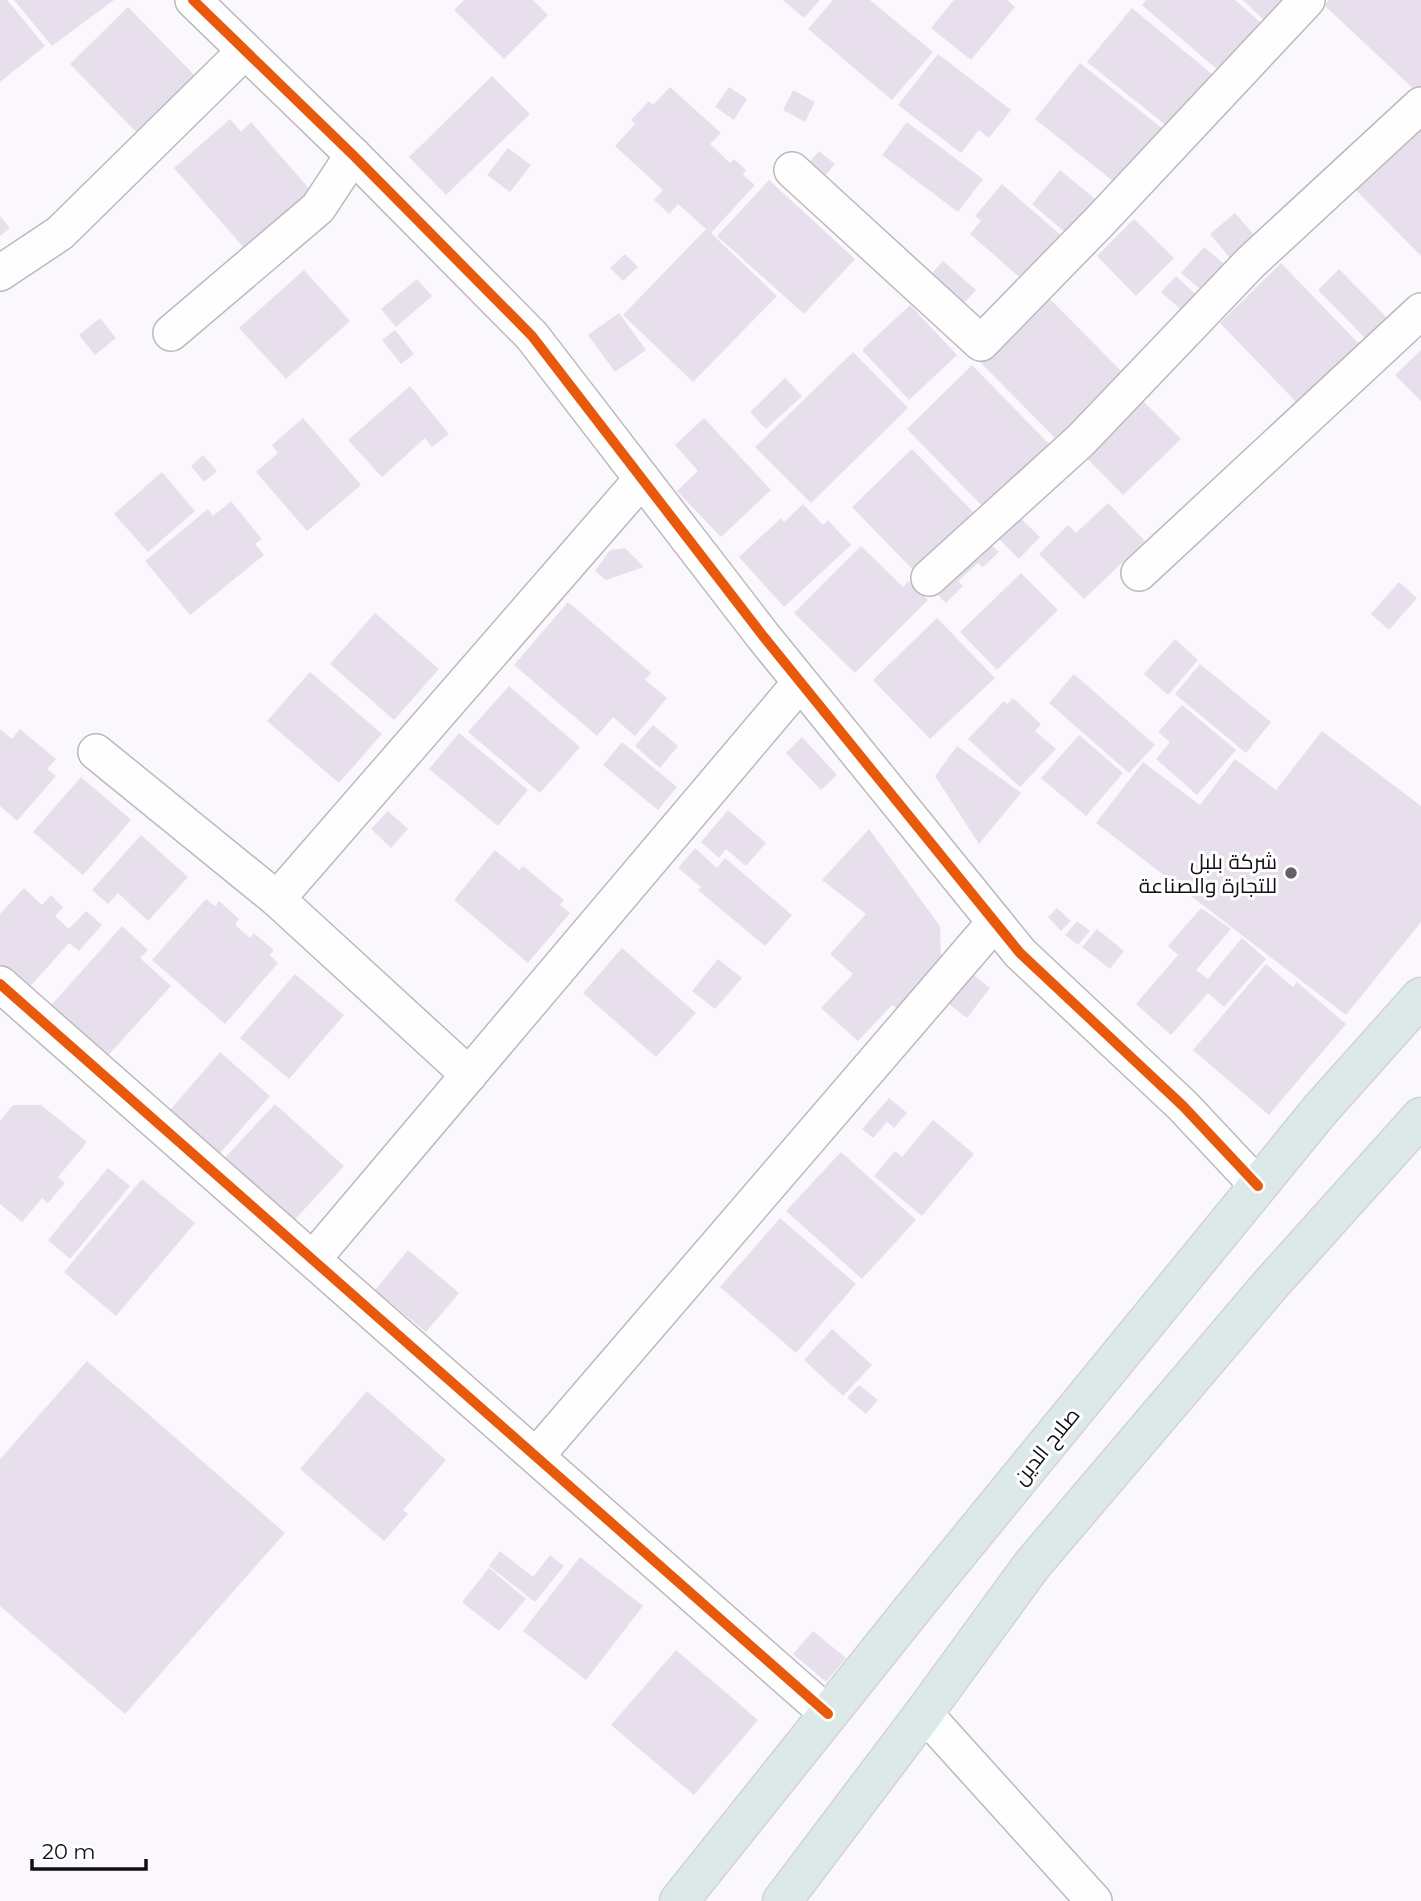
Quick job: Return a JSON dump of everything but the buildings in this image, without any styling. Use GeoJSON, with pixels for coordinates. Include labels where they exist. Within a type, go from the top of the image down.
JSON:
{"type":"FeatureCollection","features":[{"type":"Feature","properties":{"kind":"highway","name":"صلاح الدين"},"geometry":{"type":"LineString","coordinates":[[679,1901],[922,1596],[1320,1110],[1421,997]]}},
{"type":"Feature","properties":{"kind":"highway"},"geometry":{"type":"LineString","coordinates":[[782,1901],[1032,1565],[1271,1284],[1421,1117]]}},
{"type":"Feature","properties":{"kind":"street"},"geometry":{"type":"LineString","coordinates":[[193,0],[353,155],[532,336],[800,683],[1020,953],[1183,1106],[1258,1186]]}},
{"type":"Feature","properties":{"kind":"street"},"geometry":{"type":"LineString","coordinates":[[792,170],[981,343],[1109,212],[1307,0]]}},
{"type":"Feature","properties":{"kind":"street"},"geometry":{"type":"LineString","coordinates":[[0,273],[60,233],[245,51]]}},
{"type":"Feature","properties":{"kind":"street"},"geometry":{"type":"LineString","coordinates":[[929,578],[1082,440],[1251,261],[1421,105]]}},
{"type":"Feature","properties":{"kind":"street"},"geometry":{"type":"LineString","coordinates":[[171,333],[318,208],[353,155]]}},
{"type":"Feature","properties":{"kind":"street"},"geometry":{"type":"LineString","coordinates":[[1139,572],[1421,311]]}},
{"type":"Feature","properties":{"kind":"street"},"geometry":{"type":"LineString","coordinates":[[277,899],[642,479]]}},
{"type":"Feature","properties":{"kind":"street"},"geometry":{"type":"LineString","coordinates":[[313,1259],[800,683]]}},
{"type":"Feature","properties":{"kind":"street"},"geometry":{"type":"LineString","coordinates":[[96,752],[277,899],[469,1075]]}},
{"type":"Feature","properties":{"kind":"street"},"geometry":{"type":"LineString","coordinates":[[537,1455],[995,922]]}},
{"type":"Feature","properties":{"kind":"street"},"geometry":{"type":"LineString","coordinates":[[0,984],[828,1714]]}},
{"type":"Feature","properties":{"kind":"street"},"geometry":{"type":"LineString","coordinates":[[924,1713],[1094,1901]]}},
{"type":"Feature","properties":{"kind":"cycle path"},"geometry":{"type":"LineString","coordinates":[[193,0],[353,155],[532,336],[763,636],[1020,953],[1183,1106],[1258,1186]]}},
{"type":"Feature","properties":{"kind":"cycle path"},"geometry":{"type":"LineString","coordinates":[[0,984],[828,1714]]}},
{"type":"Feature","properties":{"kind":"place","name":"شركة بلبل للتجارة والصناعة"},"geometry":{"type":"Point","coordinates":[1291,873]}}]}
